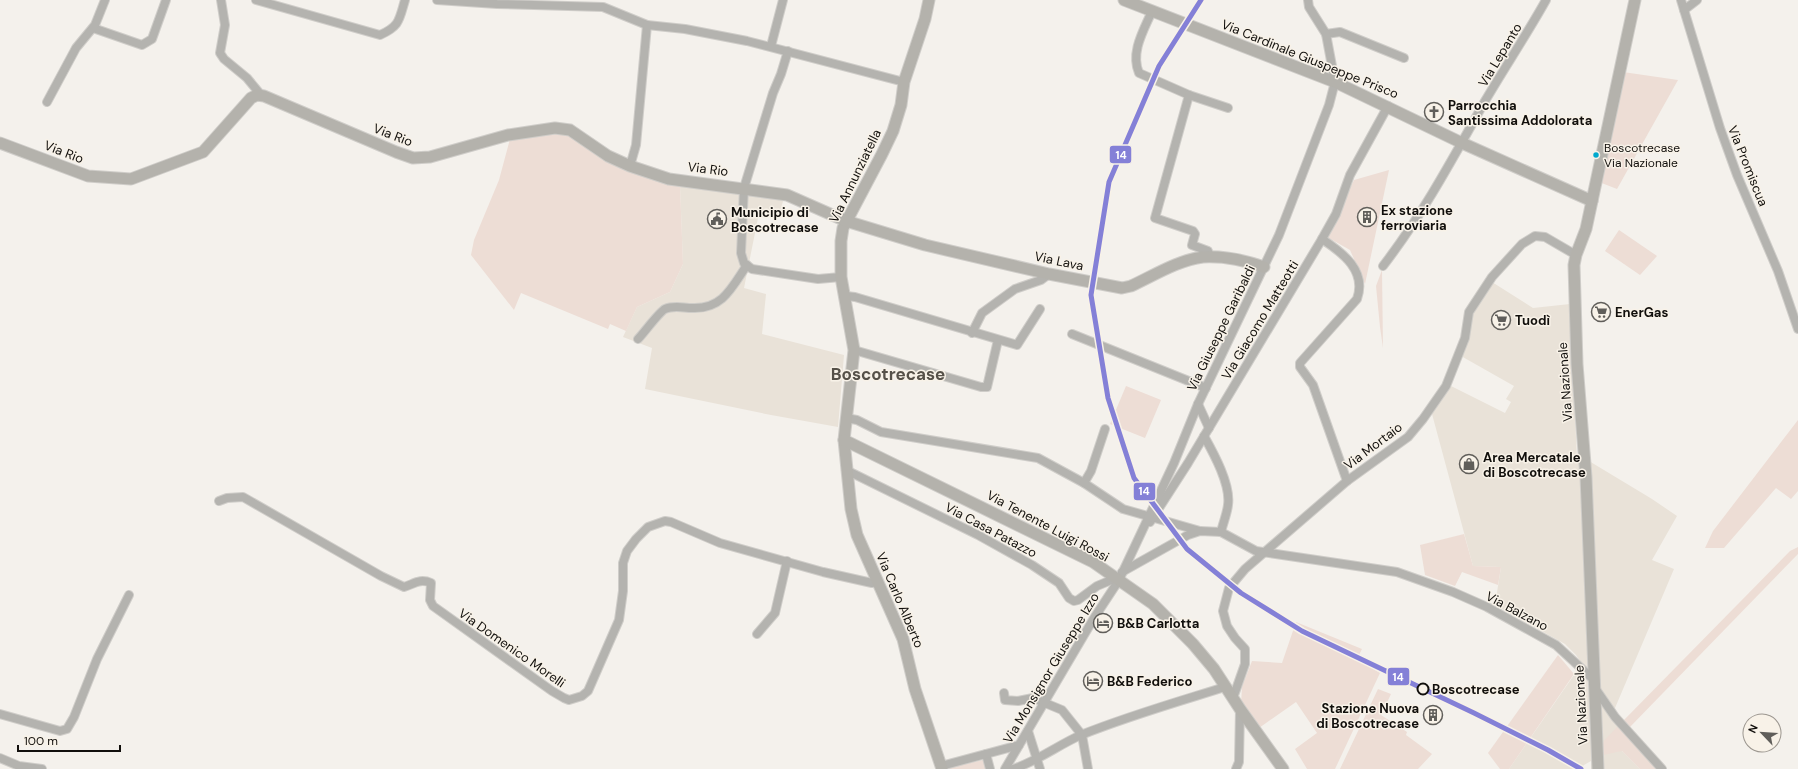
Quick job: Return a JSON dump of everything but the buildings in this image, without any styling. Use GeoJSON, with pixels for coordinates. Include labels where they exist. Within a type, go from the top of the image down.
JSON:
{"type":"FeatureCollection","features":[{"type":"Feature","properties":{"kind":"street"},"geometry":{"type":"LineString","coordinates":[[47,102],[76,48],[92,28],[105,0]]}},
{"type":"Feature","properties":{"kind":"street"},"geometry":{"type":"LineString","coordinates":[[92,28],[142,45],[152,39],[166,0]]}},
{"type":"Feature","properties":{"kind":"street"},"geometry":{"type":"LineString","coordinates":[[221,0],[225,25],[220,53],[224,59],[247,78],[261,95]]}},
{"type":"Feature","properties":{"kind":"street"},"geometry":{"type":"LineString","coordinates":[[256,0],[380,35],[393,29],[399,19],[405,0]]}},
{"type":"Feature","properties":{"kind":"street"},"geometry":{"type":"LineString","coordinates":[[437,0],[497,4],[606,4],[647,24],[684,29],[771,46],[904,82]]}},
{"type":"Feature","properties":{"kind":"street"},"geometry":{"type":"LineString","coordinates":[[771,46],[783,0]]}},
{"type":"Feature","properties":{"kind":"street","name":"Via Annunziatella"},"geometry":{"type":"LineString","coordinates":[[844,440],[854,350],[846,296],[841,277],[841,241],[846,221],[893,131],[901,105],[904,82],[925,19],[929,0]]}},
{"type":"Feature","properties":{"kind":"street","name":"Via Cardinale Giuspeppe Prisco"},"geometry":{"type":"LineString","coordinates":[[1124,0],[1334,82],[1388,106],[1462,143],[1592,201]]}},
{"type":"Feature","properties":{"kind":"street"},"geometry":{"type":"LineString","coordinates":[[1308,0],[1309,8],[1326,34],[1334,82]]}},
{"type":"Feature","properties":{"kind":"street","name":"Via Lepanto"},"geometry":{"type":"LineString","coordinates":[[1383,266],[1409,232],[1546,0]]}},
{"type":"Feature","properties":{"kind":"street","name":"Via Nazionale"},"geometry":{"type":"LineString","coordinates":[[1598,769],[1586,477],[1576,339],[1574,265],[1576,255],[1586,229],[1635,0]]}},
{"type":"Feature","properties":{"kind":"street","name":"Via Promiscua"},"geometry":{"type":"LineString","coordinates":[[1681,0],[1720,128],[1737,175],[1778,271],[1798,329]]}},
{"type":"Feature","properties":{"kind":"street"},"geometry":{"type":"LineString","coordinates":[[1684,10],[1697,0]]}},
{"type":"Feature","properties":{"kind":"street"},"geometry":{"type":"LineString","coordinates":[[1152,11],[1136,48],[1136,66],[1139,73],[1188,95],[1228,108]]}},
{"type":"Feature","properties":{"kind":"street"},"geometry":{"type":"LineString","coordinates":[[630,166],[636,144],[647,24]]}},
{"type":"Feature","properties":{"kind":"street"},"geometry":{"type":"LineString","coordinates":[[1326,34],[1340,32],[1404,58]]}},
{"type":"Feature","properties":{"kind":"street"},"geometry":{"type":"LineString","coordinates":[[788,51],[773,93],[744,188],[741,253],[744,263],[752,269],[818,279],[841,277]]}},
{"type":"Feature","properties":{"kind":"street","name":"Via Giuseppe Garibaldi"},"geometry":{"type":"LineString","coordinates":[[1151,518],[1198,404],[1279,235],[1326,112],[1334,82]]}},
{"type":"Feature","properties":{"kind":"street","name":"Via Rio"},"geometry":{"type":"LineString","coordinates":[[0,143],[88,176],[131,178],[203,152],[250,98],[261,95],[413,158],[430,157],[508,135],[555,128],[570,130],[608,156],[630,166],[669,178],[787,195],[846,221]]}},
{"type":"Feature","properties":{"kind":"street"},"geometry":{"type":"LineString","coordinates":[[1188,95],[1155,218],[1193,231],[1195,234],[1192,245],[1208,251],[1210,258]]}},
{"type":"Feature","properties":{"kind":"street","name":"Via Giacomo Matteotti"},"geometry":{"type":"LineString","coordinates":[[1119,577],[1138,539],[1209,428],[1322,239],[1336,214],[1350,175],[1388,106]]}},
{"type":"Feature","properties":{"kind":"street","name":"Via Lava"},"geometry":{"type":"LineString","coordinates":[[846,221],[925,246],[1049,274],[1122,288],[1131,286],[1182,263],[1202,257],[1243,260],[1264,267]]}},
{"type":"Feature","properties":{"kind":"street","name":"Via Mortaio"},"geometry":{"type":"LineString","coordinates":[[1233,698],[1245,664],[1245,649],[1235,638],[1228,626],[1223,611],[1229,588],[1245,569],[1347,481],[1408,437],[1423,419],[1446,386],[1466,338],[1469,312],[1492,278],[1522,244],[1535,236],[1545,237],[1576,255]]}},
{"type":"Feature","properties":{"kind":"street"},"geometry":{"type":"LineString","coordinates":[[1322,239],[1342,252],[1349,259],[1357,276],[1360,290],[1357,299],[1300,363],[1300,367],[1312,385],[1347,481]]}},
{"type":"Feature","properties":{"kind":"street"},"geometry":{"type":"LineString","coordinates":[[638,339],[665,309],[679,306],[692,308],[716,305],[728,293],[747,265]]}},
{"type":"Feature","properties":{"kind":"street"},"geometry":{"type":"LineString","coordinates":[[972,333],[982,312],[1015,289],[1041,280],[1049,274]]}},
{"type":"Feature","properties":{"kind":"street"},"geometry":{"type":"LineString","coordinates":[[846,296],[855,297],[972,333],[1017,345],[1040,309]]}},
{"type":"Feature","properties":{"kind":"street"},"geometry":{"type":"LineString","coordinates":[[1072,334],[1206,388]]}},
{"type":"Feature","properties":{"kind":"street"},"geometry":{"type":"LineString","coordinates":[[854,350],[981,387],[987,387],[998,340]]}},
{"type":"Feature","properties":{"kind":"street"},"geometry":{"type":"LineString","coordinates":[[1198,404],[1209,428]]}},
{"type":"Feature","properties":{"kind":"street"},"geometry":{"type":"LineString","coordinates":[[846,418],[857,420],[881,432],[1038,458],[1084,483],[1123,509],[1200,531],[1221,532],[1228,505],[1228,494],[1217,460],[1204,436]]}},
{"type":"Feature","properties":{"kind":"street"},"geometry":{"type":"LineString","coordinates":[[1084,483],[1091,471],[1105,429]]}},
{"type":"Feature","properties":{"kind":"street","name":"Via Carlo Alberto"},"geometry":{"type":"LineString","coordinates":[[844,440],[846,470],[857,535],[892,611],[903,639],[916,689],[942,768]]}},
{"type":"Feature","properties":{"kind":"street","name":"Via Tenente Luigi Rossi"},"geometry":{"type":"LineString","coordinates":[[844,440],[1093,562],[1119,577],[1153,604],[1193,644],[1214,669],[1240,710],[1283,769]]}},
{"type":"Feature","properties":{"kind":"street","name":"Via Casa Patazzo"},"geometry":{"type":"LineString","coordinates":[[846,470],[978,535],[1032,565],[1058,583],[1074,601],[1078,600],[1097,586],[1119,577]]}},
{"type":"Feature","properties":{"kind":"street","name":"Via Domenico Morelli"},"geometry":{"type":"LineString","coordinates":[[219,502],[227,498],[243,497],[381,576],[404,587],[420,581],[431,583],[430,600],[433,606],[552,691],[569,700],[582,696],[588,691],[604,652],[617,628],[622,604],[622,563],[636,539],[648,527],[666,521],[671,522],[720,543],[872,583],[878,582]]}},
{"type":"Feature","properties":{"kind":"street"},"geometry":{"type":"LineString","coordinates":[[1119,577],[1188,535],[1200,531]]}},
{"type":"Feature","properties":{"kind":"street","name":"Via Balzano"},"geometry":{"type":"LineString","coordinates":[[1221,532],[1249,549],[1265,553],[1397,572],[1453,592],[1487,607],[1556,645],[1594,684],[1615,717],[1662,769]]}},
{"type":"Feature","properties":{"kind":"street"},"geometry":{"type":"LineString","coordinates":[[757,634],[775,613],[787,561]]}},
{"type":"Feature","properties":{"kind":"street","name":"Via Monsignor Giuseppe Izzo"},"geometry":{"type":"LineString","coordinates":[[1005,769],[1119,577]]}},
{"type":"Feature","properties":{"kind":"street"},"geometry":{"type":"LineString","coordinates":[[0,714],[60,731],[67,729],[74,717],[98,659],[129,595]]}},
{"type":"Feature","properties":{"kind":"street"},"geometry":{"type":"LineString","coordinates":[[1013,769],[1027,765],[1057,747],[1082,735],[1225,687]]}},
{"type":"Feature","properties":{"kind":"street"},"geometry":{"type":"LineString","coordinates":[[1004,693],[1005,700],[1018,701],[1033,698],[1066,714],[1082,735],[1088,769]]}},
{"type":"Feature","properties":{"kind":"street"},"geometry":{"type":"LineString","coordinates":[[1236,769],[1239,762],[1240,710]]}},
{"type":"Feature","properties":{"kind":"street"},"geometry":{"type":"LineString","coordinates":[[1028,731],[1040,769]]}},
{"type":"Feature","properties":{"kind":"street"},"geometry":{"type":"LineString","coordinates":[[942,768],[1019,745]]}},
{"type":"Feature","properties":{"kind":"street"},"geometry":{"type":"LineString","coordinates":[[986,754],[990,769]]}},
{"type":"Feature","properties":{"kind":"street"},"geometry":{"type":"LineString","coordinates":[[0,758],[19,766],[42,769]]}},
{"type":"Feature","properties":{"kind":"shaded area"},"geometry":{"type":"Polygon","coordinates":[[[1623,72],[1678,80],[1617,189],[1599,182],[1623,72]]]}},
{"type":"Feature","properties":{"kind":"shaded area"},"geometry":{"type":"Polygon","coordinates":[[[565,133],[604,160],[622,168],[680,185],[683,264],[670,292],[637,307],[626,331],[610,324],[608,329],[521,293],[514,310],[471,255],[474,240],[499,180],[510,139],[565,133]]]}},
{"type":"Feature","properties":{"kind":"shaded area"},"geometry":{"type":"Polygon","coordinates":[[[1389,170],[1365,284],[1350,250],[1327,237],[1354,180],[1389,170]]]}},
{"type":"Feature","properties":{"kind":"shaded area"},"geometry":{"type":"Polygon","coordinates":[[[680,185],[784,198],[779,215],[759,213],[744,288],[766,294],[762,334],[844,355],[838,427],[645,389],[652,348],[623,337],[637,307],[670,292],[683,264],[680,185]]]}},
{"type":"Feature","properties":{"kind":"shaded area"},"geometry":{"type":"Polygon","coordinates":[[[1619,230],[1657,256],[1640,275],[1605,251],[1619,230]]]}},
{"type":"Feature","properties":{"kind":"shaded area"},"geometry":{"type":"Polygon","coordinates":[[[1382,270],[1383,348],[1376,286],[1382,270]]]}},
{"type":"Feature","properties":{"kind":"shaded area"},"geometry":{"type":"Polygon","coordinates":[[[1492,282],[1533,308],[1570,304],[1577,459],[1589,461],[1677,516],[1652,560],[1674,569],[1615,708],[1622,751],[1640,769],[1591,769],[1591,761],[1584,765],[1581,769],[1509,769],[1576,672],[1600,690],[1576,655],[1565,644],[1495,605],[1501,567],[1473,566],[1432,414],[1449,385],[1505,413],[1511,402],[1506,399],[1514,386],[1461,356],[1470,312],[1492,282]]]}},
{"type":"Feature","properties":{"kind":"shaded area"},"geometry":{"type":"Polygon","coordinates":[[[1126,386],[1161,400],[1145,438],[1110,424],[1126,386]]]}},
{"type":"Feature","properties":{"kind":"shaded area"},"geometry":{"type":"Polygon","coordinates":[[[1798,420],[1798,491],[1791,499],[1776,488],[1724,548],[1705,548],[1713,531],[1798,420]]]}},
{"type":"Feature","properties":{"kind":"shaded area"},"geometry":{"type":"Polygon","coordinates":[[[1464,534],[1473,566],[1501,567],[1498,585],[1462,572],[1455,586],[1425,575],[1420,545],[1464,534]]]}},
{"type":"Feature","properties":{"kind":"shaded area"},"geometry":{"type":"Polygon","coordinates":[[[1798,547],[1798,554],[1629,728],[1623,721],[1790,551],[1798,547]]]}},
{"type":"Feature","properties":{"kind":"shaded area"},"geometry":{"type":"Polygon","coordinates":[[[1296,622],[1362,649],[1357,659],[1380,673],[1335,769],[1307,769],[1295,749],[1317,733],[1296,702],[1259,728],[1241,704],[1242,687],[1252,661],[1282,663],[1296,622]]]}},
{"type":"Feature","properties":{"kind":"shaded area"},"geometry":{"type":"Polygon","coordinates":[[[1558,655],[1574,674],[1509,769],[1500,769],[1488,753],[1558,655]]]}},
{"type":"Feature","properties":{"kind":"shaded area"},"geometry":{"type":"Polygon","coordinates":[[[1378,689],[1391,694],[1381,715],[1407,732],[1406,735],[1432,754],[1418,769],[1340,769],[1378,689]]]}},
{"type":"Feature","properties":{"kind":"shaded area"},"geometry":{"type":"Polygon","coordinates":[[[1618,726],[1659,769],[1640,769],[1622,751],[1603,755],[1602,743],[1618,726]]]}},
{"type":"Feature","properties":{"kind":"shaded area"},"geometry":{"type":"Polygon","coordinates":[[[983,760],[986,769],[948,769],[948,768],[983,760]]]}},
{"type":"Feature","properties":{"kind":"transit line","name":"14"},"geometry":{"type":"LineString","coordinates":[[1201,0],[1159,66],[1109,182],[1091,295],[1108,398],[1134,478],[1187,549],[1241,593],[1302,631],[1474,713],[1548,750],[1581,769]]}},
{"type":"Feature","properties":{"kind":"place","name":"Parrocchia Santissima Addolorata"},"geometry":{"type":"Point","coordinates":[1434,112]}},
{"type":"Feature","properties":{"kind":"place","name":"Boscotrecase Via Nazionale"},"geometry":{"type":"Point","coordinates":[1596,155]}},
{"type":"Feature","properties":{"kind":"place","name":"Ex stazione ferroviaria"},"geometry":{"type":"Point","coordinates":[1367,217]}},
{"type":"Feature","properties":{"kind":"place","name":"Municipio di Boscotrecase"},"geometry":{"type":"Point","coordinates":[717,219]}},
{"type":"Feature","properties":{"kind":"place","name":"EnerGas"},"geometry":{"type":"Point","coordinates":[1601,312]}},
{"type":"Feature","properties":{"kind":"place","name":"Tuodì"},"geometry":{"type":"Point","coordinates":[1501,320]}},
{"type":"Feature","properties":{"kind":"place","name":"Area Mercatale di Boscotrecase"},"geometry":{"type":"Point","coordinates":[1469,464]}},
{"type":"Feature","properties":{"kind":"place","name":"B&B Carlotta"},"geometry":{"type":"Point","coordinates":[1103,623]}},
{"type":"Feature","properties":{"kind":"place","name":"B&B Federico"},"geometry":{"type":"Point","coordinates":[1093,681]}},
{"type":"Feature","properties":{"kind":"place","name":"Boscotrecase"},"geometry":{"type":"Point","coordinates":[1423,689]}},
{"type":"Feature","properties":{"kind":"place","name":"Stazione Nuova di Boscotrecase"},"geometry":{"type":"Point","coordinates":[1433,715]}},
{"type":"Feature","properties":{"kind":"district","name":"Boscotrecase"},"geometry":{"type":"Point","coordinates":[888,374]}}]}
